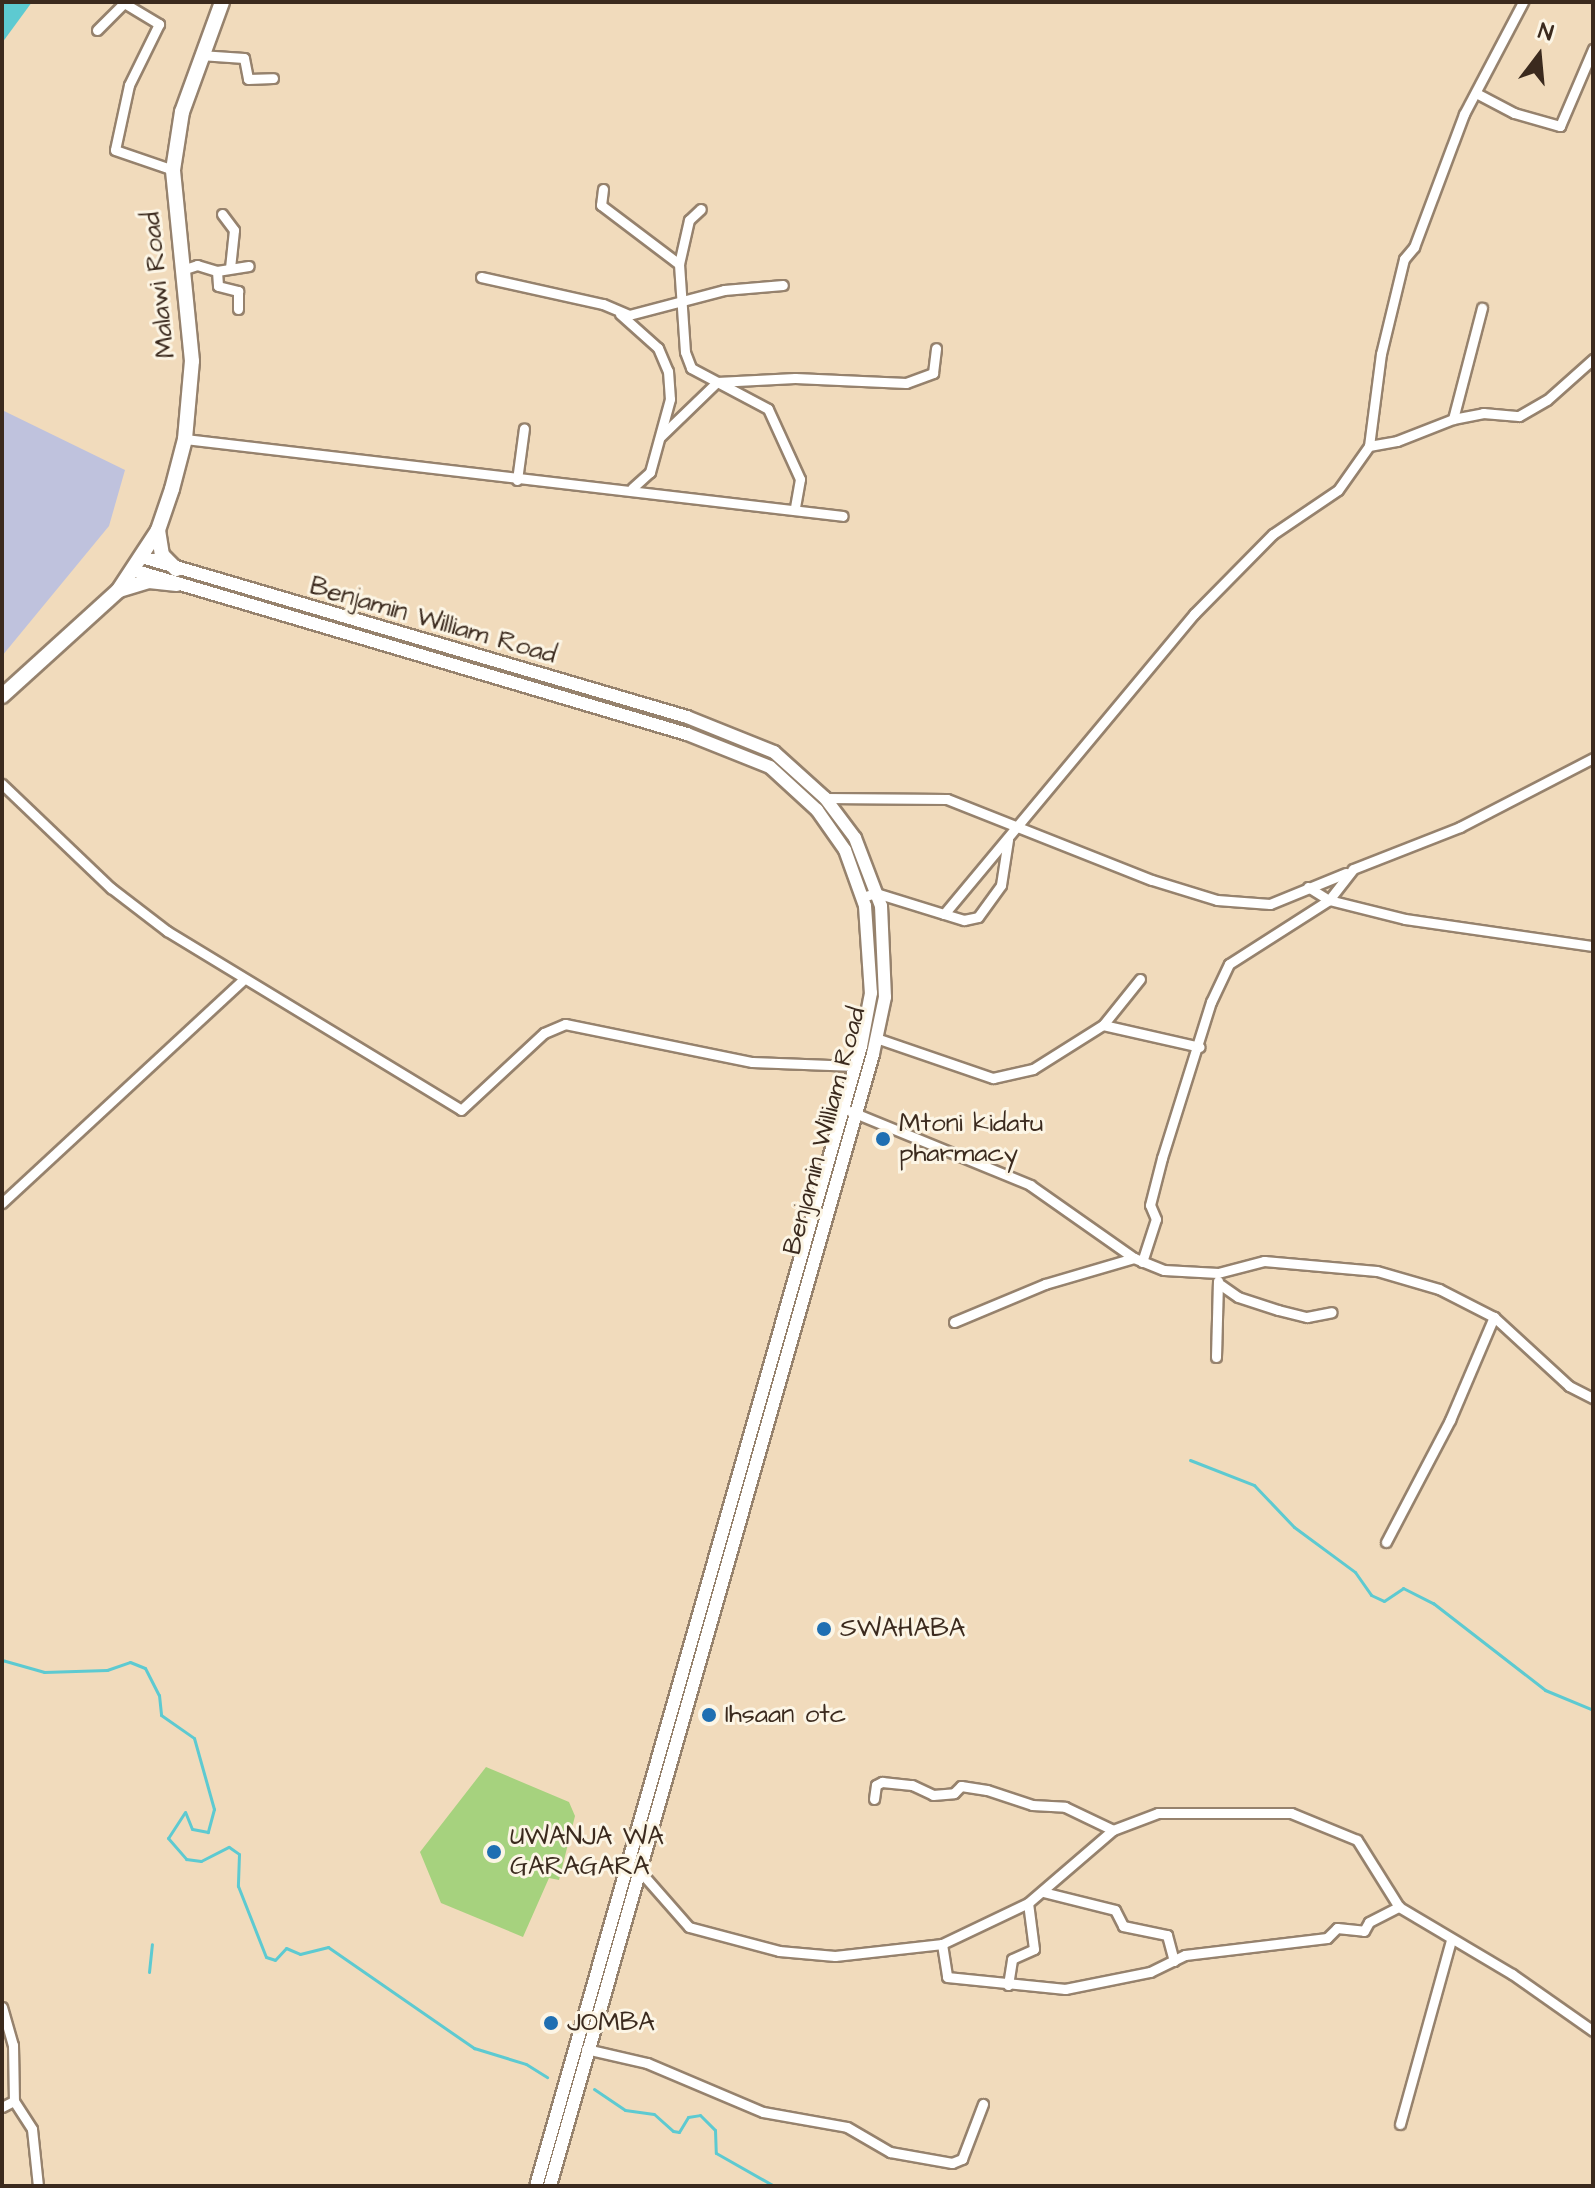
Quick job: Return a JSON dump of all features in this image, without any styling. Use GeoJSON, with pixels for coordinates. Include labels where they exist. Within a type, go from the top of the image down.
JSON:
{"type":"FeatureCollection","features":[{"type":"Feature","properties":{"kind":"main road","name":"Malawi Road"},"geometry":{"type":"LineString","coordinates":[[2,696],[118,591],[158,530],[185,439],[192,361],[173,170],[182,112],[200,55],[222,2]]}},
{"type":"Feature","properties":{"kind":"main road"},"geometry":{"type":"LineString","coordinates":[[118,591],[177,576],[162,555],[158,530]]}},
{"type":"Feature","properties":{"kind":"main road","name":"Benjamin William Road"},"geometry":{"type":"LineString","coordinates":[[142,557],[177,576],[687,734],[770,767],[817,810],[845,850],[862,897],[871,993],[849,1111],[550,2186]]}},
{"type":"Feature","properties":{"kind":"main road","name":"Benjamin William Road"},"geometry":{"type":"LineString","coordinates":[[133,570],[177,576],[687,717],[774,752],[825,798],[855,838],[876,893],[886,958],[876,1038],[849,1111],[536,2186]]}},
{"type":"Feature","properties":{"kind":"street"},"geometry":{"type":"LineString","coordinates":[[862,897],[876,893],[964,920],[978,917],[1001,885],[1008,840],[1014,827],[1094,740],[1123,695],[1194,614],[1273,534],[1324,504],[1369,446],[1377,378],[1398,279],[1476,93],[1523,2]]}},
{"type":"Feature","properties":{"kind":"street"},"geometry":{"type":"LineString","coordinates":[[97,30],[124,3],[159,24],[129,85],[115,150],[173,170]]}},
{"type":"Feature","properties":{"kind":"street"},"geometry":{"type":"LineString","coordinates":[[1476,93],[1514,113],[1560,126],[1593,49]]}},
{"type":"Feature","properties":{"kind":"street"},"geometry":{"type":"LineString","coordinates":[[200,55],[244,58],[248,79],[273,78]]}},
{"type":"Feature","properties":{"kind":"street"},"geometry":{"type":"LineString","coordinates":[[603,189],[601,205],[679,264]]}},
{"type":"Feature","properties":{"kind":"street"},"geometry":{"type":"LineString","coordinates":[[701,209],[689,220],[679,264],[685,303],[687,361],[717,382],[768,409],[800,479],[795,507]]}},
{"type":"Feature","properties":{"kind":"street"},"geometry":{"type":"LineString","coordinates":[[222,214],[234,230],[230,266]]}},
{"type":"Feature","properties":{"kind":"street"},"geometry":{"type":"LineString","coordinates":[[182,270],[199,265],[217,271],[230,266],[249,266]]}},
{"type":"Feature","properties":{"kind":"street"},"geometry":{"type":"LineString","coordinates":[[217,271],[218,286],[239,293],[238,309]]}},
{"type":"Feature","properties":{"kind":"street"},"geometry":{"type":"LineString","coordinates":[[481,277],[603,304],[620,314],[665,358],[670,399],[650,472],[631,488]]}},
{"type":"Feature","properties":{"kind":"street"},"geometry":{"type":"LineString","coordinates":[[620,314],[641,315],[724,290],[783,285]]}},
{"type":"Feature","properties":{"kind":"street"},"geometry":{"type":"LineString","coordinates":[[1453,419],[1482,308]]}},
{"type":"Feature","properties":{"kind":"street"},"geometry":{"type":"LineString","coordinates":[[660,437],[717,382],[795,378],[906,383],[933,373],[936,348]]}},
{"type":"Feature","properties":{"kind":"street"},"geometry":{"type":"LineString","coordinates":[[1369,446],[1397,441],[1453,419],[1483,413],[1519,416],[1547,400],[1593,359]]}},
{"type":"Feature","properties":{"kind":"street"},"geometry":{"type":"LineString","coordinates":[[517,480],[524,428]]}},
{"type":"Feature","properties":{"kind":"street"},"geometry":{"type":"LineString","coordinates":[[185,439],[517,480],[631,488],[795,507],[843,516]]}},
{"type":"Feature","properties":{"kind":"street"},"geometry":{"type":"LineString","coordinates":[[825,798],[939,797],[1217,900],[1270,904],[1460,827],[1590,765]]}},
{"type":"Feature","properties":{"kind":"street"},"geometry":{"type":"LineString","coordinates":[[2,784],[111,888],[243,980],[461,1110],[544,1033],[565,1024],[752,1062],[856,1066]]}},
{"type":"Feature","properties":{"kind":"street"},"geometry":{"type":"LineString","coordinates":[[944,914],[1008,840]]}},
{"type":"Feature","properties":{"kind":"street"},"geometry":{"type":"LineString","coordinates":[[1138,1260],[1156,1219],[1150,1205],[1153,1189],[1222,971],[1329,900],[1346,873]]}},
{"type":"Feature","properties":{"kind":"street"},"geometry":{"type":"LineString","coordinates":[[1323,881],[1337,891]]}},
{"type":"Feature","properties":{"kind":"street"},"geometry":{"type":"LineString","coordinates":[[1308,887],[1329,900],[1405,919],[1593,946]]}},
{"type":"Feature","properties":{"kind":"street"},"geometry":{"type":"LineString","coordinates":[[876,1038],[993,1078],[1033,1069],[1103,1025],[1140,979]]}},
{"type":"Feature","properties":{"kind":"street"},"geometry":{"type":"LineString","coordinates":[[2,1203],[243,980]]}},
{"type":"Feature","properties":{"kind":"street"},"geometry":{"type":"LineString","coordinates":[[1103,1025],[1200,1047]]}},
{"type":"Feature","properties":{"kind":"street"},"geometry":{"type":"LineString","coordinates":[[849,1111],[1043,1192],[1138,1260],[1164,1270],[1218,1278],[1264,1261],[1377,1271],[1439,1289],[1494,1317],[1569,1386],[1593,1398]]}},
{"type":"Feature","properties":{"kind":"street"},"geometry":{"type":"LineString","coordinates":[[954,1322],[1045,1284],[1138,1260]]}},
{"type":"Feature","properties":{"kind":"street"},"geometry":{"type":"LineString","coordinates":[[1218,1278],[1238,1297],[1278,1310],[1307,1317],[1332,1312]]}},
{"type":"Feature","properties":{"kind":"street"},"geometry":{"type":"LineString","coordinates":[[1216,1357],[1218,1278]]}},
{"type":"Feature","properties":{"kind":"street"},"geometry":{"type":"LineString","coordinates":[[1386,1542],[1450,1420],[1494,1317]]}},
{"type":"Feature","properties":{"kind":"street"},"geometry":{"type":"LineString","coordinates":[[874,1799],[876,1785],[882,1782],[912,1785],[933,1795],[974,1788],[1032,1805],[1065,1807],[1113,1830]]}},
{"type":"Feature","properties":{"kind":"street"},"geometry":{"type":"LineString","coordinates":[[638,1869],[682,1924],[729,1940],[835,1956],[942,1944],[1028,1903],[1113,1830],[1158,1813],[1291,1813],[1357,1840],[1399,1907],[1593,2031]]}},
{"type":"Feature","properties":{"kind":"street"},"geometry":{"type":"LineString","coordinates":[[1043,1892],[1115,1910],[1123,1926],[1167,1935],[1174,1961]]}},
{"type":"Feature","properties":{"kind":"street"},"geometry":{"type":"LineString","coordinates":[[1008,1985],[1012,1959],[1034,1949],[1028,1903]]}},
{"type":"Feature","properties":{"kind":"street"},"geometry":{"type":"LineString","coordinates":[[942,1944],[947,1977],[1008,1985],[1093,1985],[1150,1972],[1174,1961],[1247,1945],[1327,1938],[1337,1928],[1362,1932],[1369,1922],[1399,1907]]}},
{"type":"Feature","properties":{"kind":"street"},"geometry":{"type":"LineString","coordinates":[[1400,2124],[1451,1940]]}},
{"type":"Feature","properties":{"kind":"street"},"geometry":{"type":"LineString","coordinates":[[2,2007],[13,2045],[14,2101],[32,2129],[38,2186]]}},
{"type":"Feature","properties":{"kind":"street"},"geometry":{"type":"LineString","coordinates":[[586,2049],[647,2063],[763,2112],[847,2127],[890,2152],[952,2163],[962,2159],[983,2104]]}},
{"type":"Feature","properties":{"kind":"street"},"geometry":{"type":"LineString","coordinates":[[2,2107],[14,2101]]}},
{"type":"Feature","properties":{"kind":"shaded area"},"geometry":{"type":"Polygon","coordinates":[[[2,410],[125,470],[109,526],[2,656],[2,410]]]}},
{"type":"Feature","properties":{"kind":"green space","name":"UWANJA WA GARAGARA"},"geometry":{"type":"Polygon","coordinates":[[[486,1767],[569,1802],[575,1816],[559,1880],[549,1878],[523,1937],[441,1903],[420,1852],[486,1767]]]}},
{"type":"Feature","properties":{"kind":"water"},"geometry":{"type":"Polygon","coordinates":[[[2,2],[32,2],[2,43],[2,2]]]}},
{"type":"Feature","properties":{"kind":"waterway"},"geometry":{"type":"LineString","coordinates":[[1190,1460],[1254,1485],[1294,1527],[1355,1572],[1371,1595],[1384,1601],[1403,1588],[1433,1603],[1545,1690],[1593,1710]]}},
{"type":"Feature","properties":{"kind":"waterway"},"geometry":{"type":"LineString","coordinates":[[2,1660],[44,1672],[107,1670],[130,1662],[145,1668],[159,1695],[161,1715],[194,1738],[214,1809],[208,1832],[192,1829],[185,1812],[168,1838],[186,1859],[201,1861],[229,1847],[239,1854],[238,1886],[266,1957],[275,1960],[286,1948],[300,1954],[328,1947],[474,2048],[526,2064],[547,2077]]}},
{"type":"Feature","properties":{"kind":"waterway"},"geometry":{"type":"LineString","coordinates":[[149,1972],[152,1944]]}},
{"type":"Feature","properties":{"kind":"waterway"},"geometry":{"type":"LineString","coordinates":[[594,2089],[625,2110],[654,2114],[673,2131],[679,2132],[688,2117],[700,2115],[715,2130],[716,2153],[774,2186]]}},
{"type":"Feature","properties":{"kind":"place","name":"Mtoni kidatu pharmacy"},"geometry":{"type":"Point","coordinates":[883,1139]}},
{"type":"Feature","properties":{"kind":"place","name":"SWAHABA"},"geometry":{"type":"Point","coordinates":[824,1629]}},
{"type":"Feature","properties":{"kind":"place","name":"Ihsaan otc"},"geometry":{"type":"Point","coordinates":[709,1715]}},
{"type":"Feature","properties":{"kind":"place","name":"UWANJA WA GARAGARA"},"geometry":{"type":"Point","coordinates":[494,1852]}},
{"type":"Feature","properties":{"kind":"place","name":"JOMBA"},"geometry":{"type":"Point","coordinates":[551,2023]}}]}
